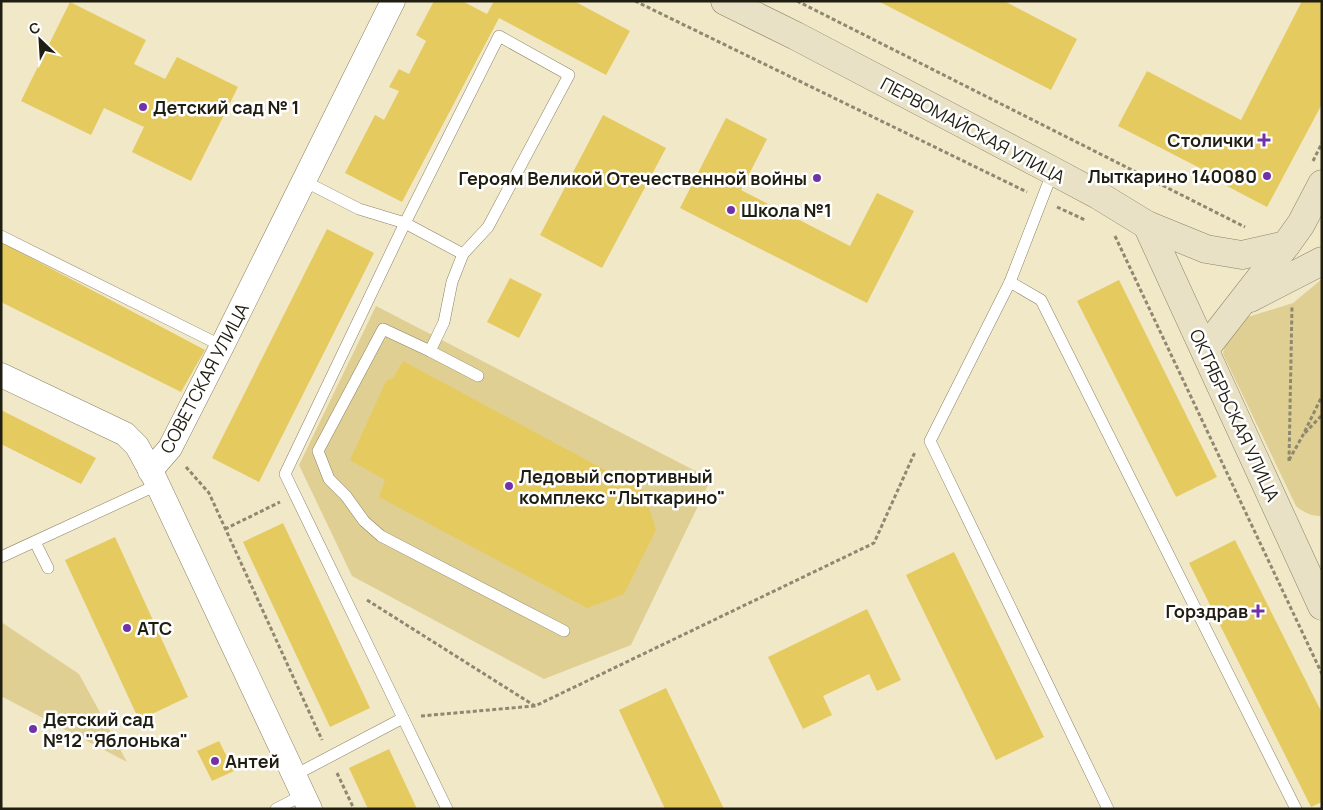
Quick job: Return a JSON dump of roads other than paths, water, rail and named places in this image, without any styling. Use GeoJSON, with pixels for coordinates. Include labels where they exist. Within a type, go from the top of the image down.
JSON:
{"type":"FeatureCollection","features":[{"type":"Feature","properties":{"kind":"street","name":"СОВЕТСКАЯ УЛИЦА"},"geometry":{"type":"LineString","coordinates":[[154,478],[222,346],[393,1]]}},
{"type":"Feature","properties":{"kind":"street","name":"ПЕРВОМАЙСКАЯ УЛИЦА"},"geometry":{"type":"LineString","coordinates":[[725,1],[796,36],[1053,171],[1147,225],[1206,249],[1242,255],[1294,235]]}},
{"type":"Feature","properties":{"kind":"street"},"geometry":{"type":"LineString","coordinates":[[1205,349],[1294,235],[1322,184]]}},
{"type":"Feature","properties":{"kind":"street","name":"ОКТЯБРЬСКАЯ УЛИЦА"},"geometry":{"type":"LineString","coordinates":[[1147,225],[1322,606]]}},
{"type":"Feature","properties":{"kind":"street"},"geometry":{"type":"LineString","coordinates":[[1242,302],[1322,261]]}},
{"type":"Feature","properties":{"kind":"street"},"geometry":{"type":"LineString","coordinates":[[1,375],[125,434],[137,446],[154,478],[303,793]]}},
{"type":"Feature","properties":{"kind":"lane"},"geometry":{"type":"LineString","coordinates":[[430,351],[444,322],[452,282],[463,254],[488,227],[569,76],[499,36],[405,223],[285,474],[447,809]]}},
{"type":"Feature","properties":{"kind":"lane"},"geometry":{"type":"LineString","coordinates":[[1053,171],[1010,282],[930,441],[1108,809]]}},
{"type":"Feature","properties":{"kind":"lane"},"geometry":{"type":"LineString","coordinates":[[304,181],[359,209],[405,223],[463,254]]}},
{"type":"Feature","properties":{"kind":"lane"},"geometry":{"type":"LineString","coordinates":[[1,236],[222,346]]}},
{"type":"Feature","properties":{"kind":"lane"},"geometry":{"type":"LineString","coordinates":[[1010,282],[1041,300],[1296,809]]}},
{"type":"Feature","properties":{"kind":"lane"},"geometry":{"type":"LineString","coordinates":[[478,376],[383,329],[318,451],[329,479],[346,496],[364,521],[381,536],[564,631]]}},
{"type":"Feature","properties":{"kind":"lane"},"geometry":{"type":"LineString","coordinates":[[1,557],[35,542],[154,478]]}},
{"type":"Feature","properties":{"kind":"lane"},"geometry":{"type":"LineString","coordinates":[[35,542],[48,568]]}},
{"type":"Feature","properties":{"kind":"lane"},"geometry":{"type":"LineString","coordinates":[[276,809],[303,793],[330,757],[403,718]]}},
{"type":"Feature","properties":{"kind":"place","name":"Детский сад № 1"},"geometry":{"type":"Point","coordinates":[143,107]}},
{"type":"Feature","properties":{"kind":"place","name":"Столички"},"geometry":{"type":"Point","coordinates":[1264,140]}},
{"type":"Feature","properties":{"kind":"place","name":"Лыткарино 140080"},"geometry":{"type":"Point","coordinates":[1267,176]}},
{"type":"Feature","properties":{"kind":"place","name":"Героям Великой Отечественной войны"},"geometry":{"type":"Point","coordinates":[817,178]}},
{"type":"Feature","properties":{"kind":"place","name":"Школа №1"},"geometry":{"type":"Point","coordinates":[731,210]}},
{"type":"Feature","properties":{"kind":"place","name":"Ледовый спортивный комплекс \"Лыткарино\""},"geometry":{"type":"Point","coordinates":[509,486]}},
{"type":"Feature","properties":{"kind":"place","name":"Горздрав"},"geometry":{"type":"Point","coordinates":[1258,611]}},
{"type":"Feature","properties":{"kind":"place","name":"АТС"},"geometry":{"type":"Point","coordinates":[127,628]}},
{"type":"Feature","properties":{"kind":"place","name":"Детский сад №12 \"Яблонька\""},"geometry":{"type":"Point","coordinates":[33,729]}},
{"type":"Feature","properties":{"kind":"place","name":"Антей"},"geometry":{"type":"Point","coordinates":[215,761]}}]}
